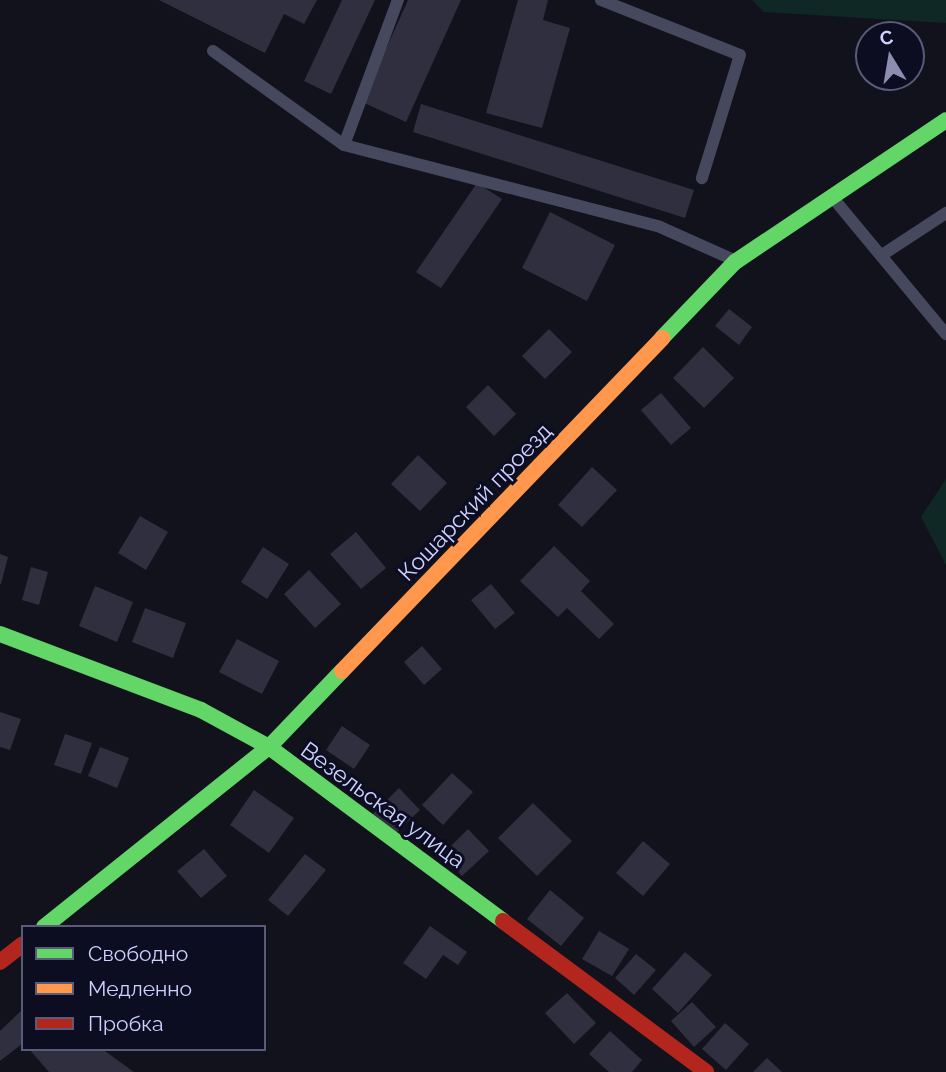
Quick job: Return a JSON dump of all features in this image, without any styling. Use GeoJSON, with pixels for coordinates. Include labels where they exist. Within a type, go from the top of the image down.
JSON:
{"type":"FeatureCollection","features":[{"type":"Feature","properties":{"kind":"street","name":"Кошарский проезд"},"geometry":{"type":"LineString","coordinates":[[46,925],[269,747],[735,262],[946,120]]}},
{"type":"Feature","properties":{"kind":"street","name":"Везельская улица"},"geometry":{"type":"LineString","coordinates":[[0,634],[201,710],[269,747],[706,1072]]}},
{"type":"Feature","properties":{"kind":"street"},"geometry":{"type":"LineString","coordinates":[[0,962],[21,946]]}},
{"type":"Feature","properties":{"kind":"lane"},"geometry":{"type":"LineString","coordinates":[[344,145],[398,0]]}},
{"type":"Feature","properties":{"kind":"lane"},"geometry":{"type":"LineString","coordinates":[[601,0],[740,55],[702,178]]}},
{"type":"Feature","properties":{"kind":"lane"},"geometry":{"type":"LineString","coordinates":[[213,51],[344,145],[660,227],[735,262]]}},
{"type":"Feature","properties":{"kind":"lane"},"geometry":{"type":"LineString","coordinates":[[833,198],[946,334]]}},
{"type":"Feature","properties":{"kind":"lane"},"geometry":{"type":"LineString","coordinates":[[882,255],[946,213]]}},
{"type":"Feature","properties":{"kind":"green space"},"geometry":{"type":"Polygon","coordinates":[[[752,0],[946,0],[946,23],[764,12],[752,0]]]}},
{"type":"Feature","properties":{"kind":"green space"},"geometry":{"type":"Polygon","coordinates":[[[946,479],[946,565],[921,517],[946,479]]]}},
{"type":"Feature","properties":{"kind":"building"},"geometry":{"type":"Polygon","coordinates":[[[159,0],[317,0],[304,24],[284,14],[265,53],[159,0]]]}},
{"type":"Feature","properties":{"kind":"building"},"geometry":{"type":"Polygon","coordinates":[[[342,0],[375,0],[331,94],[304,81],[342,0]]]}},
{"type":"Feature","properties":{"kind":"building"},"geometry":{"type":"Polygon","coordinates":[[[408,0],[461,0],[406,122],[362,102],[408,0]]]}},
{"type":"Feature","properties":{"kind":"building"},"geometry":{"type":"Polygon","coordinates":[[[518,0],[548,0],[543,20],[570,28],[542,128],[486,113],[518,0]]]}},
{"type":"Feature","properties":{"kind":"building"},"geometry":{"type":"Polygon","coordinates":[[[421,104],[694,190],[685,218],[413,132],[421,104]]]}},
{"type":"Feature","properties":{"kind":"building"},"geometry":{"type":"Polygon","coordinates":[[[477,183],[502,199],[441,288],[416,272],[477,183]]]}},
{"type":"Feature","properties":{"kind":"building"},"geometry":{"type":"Polygon","coordinates":[[[550,212],[615,245],[587,301],[522,268],[550,212]]]}},
{"type":"Feature","properties":{"kind":"building"},"geometry":{"type":"Polygon","coordinates":[[[729,309],[752,327],[739,345],[715,326],[729,309]]]}},
{"type":"Feature","properties":{"kind":"building"},"geometry":{"type":"Polygon","coordinates":[[[549,329],[572,352],[545,379],[522,356],[549,329]]]}},
{"type":"Feature","properties":{"kind":"building"},"geometry":{"type":"Polygon","coordinates":[[[703,347],[734,378],[704,408],[673,378],[703,347]]]}},
{"type":"Feature","properties":{"kind":"building"},"geometry":{"type":"Polygon","coordinates":[[[488,385],[516,414],[494,436],[466,407],[488,385]]]}},
{"type":"Feature","properties":{"kind":"building"},"geometry":{"type":"Polygon","coordinates":[[[661,393],[691,428],[671,445],[641,410],[661,393]]]}},
{"type":"Feature","properties":{"kind":"building"},"geometry":{"type":"Polygon","coordinates":[[[418,455],[447,483],[420,511],[391,484],[418,455]]]}},
{"type":"Feature","properties":{"kind":"building"},"geometry":{"type":"Polygon","coordinates":[[[592,467],[617,490],[582,527],[558,505],[592,467]]]}},
{"type":"Feature","properties":{"kind":"building"},"geometry":{"type":"Polygon","coordinates":[[[140,516],[168,532],[146,570],[118,553],[140,516]]]}},
{"type":"Feature","properties":{"kind":"building"},"geometry":{"type":"Polygon","coordinates":[[[356,532],[386,568],[361,589],[330,554],[356,532]]]}},
{"type":"Feature","properties":{"kind":"building"},"geometry":{"type":"Polygon","coordinates":[[[554,546],[590,581],[581,591],[614,624],[599,639],[567,608],[558,617],[520,581],[554,546]]]}},
{"type":"Feature","properties":{"kind":"building"},"geometry":{"type":"Polygon","coordinates":[[[263,547],[289,564],[267,599],[241,582],[263,547]]]}},
{"type":"Feature","properties":{"kind":"building"},"geometry":{"type":"Polygon","coordinates":[[[0,554],[8,557],[1,584],[0,584],[0,554]]]}},
{"type":"Feature","properties":{"kind":"building"},"geometry":{"type":"Polygon","coordinates":[[[31,567],[48,572],[39,605],[22,600],[31,567]]]}},
{"type":"Feature","properties":{"kind":"building"},"geometry":{"type":"Polygon","coordinates":[[[309,570],[341,604],[315,628],[284,594],[309,570]]]}},
{"type":"Feature","properties":{"kind":"building"},"geometry":{"type":"Polygon","coordinates":[[[491,584],[515,613],[495,629],[471,600],[491,584]]]}},
{"type":"Feature","properties":{"kind":"building"},"geometry":{"type":"Polygon","coordinates":[[[95,586],[133,602],[117,642],[79,626],[95,586]]]}},
{"type":"Feature","properties":{"kind":"building"},"geometry":{"type":"Polygon","coordinates":[[[145,608],[186,623],[173,658],[132,642],[145,608]]]}},
{"type":"Feature","properties":{"kind":"building"},"geometry":{"type":"Polygon","coordinates":[[[237,639],[279,661],[262,694],[219,672],[237,639]]]}},
{"type":"Feature","properties":{"kind":"building"},"geometry":{"type":"Polygon","coordinates":[[[422,646],[442,669],[424,685],[404,662],[422,646]]]}},
{"type":"Feature","properties":{"kind":"building"},"geometry":{"type":"Polygon","coordinates":[[[0,712],[21,719],[10,750],[0,747],[0,712]]]}},
{"type":"Feature","properties":{"kind":"building"},"geometry":{"type":"Polygon","coordinates":[[[342,726],[370,745],[354,769],[326,750],[342,726]]]}},
{"type":"Feature","properties":{"kind":"building"},"geometry":{"type":"Polygon","coordinates":[[[65,734],[92,743],[81,774],[54,765],[65,734]]]}},
{"type":"Feature","properties":{"kind":"building"},"geometry":{"type":"Polygon","coordinates":[[[100,747],[129,758],[117,788],[88,776],[100,747]]]}},
{"type":"Feature","properties":{"kind":"building"},"geometry":{"type":"Polygon","coordinates":[[[452,773],[473,792],[443,825],[422,805],[452,773]]]}},
{"type":"Feature","properties":{"kind":"building"},"geometry":{"type":"Polygon","coordinates":[[[399,788],[420,810],[392,837],[372,815],[399,788]]]}},
{"type":"Feature","properties":{"kind":"building"},"geometry":{"type":"Polygon","coordinates":[[[254,790],[294,818],[269,853],[230,825],[254,790]]]}},
{"type":"Feature","properties":{"kind":"building"},"geometry":{"type":"Polygon","coordinates":[[[533,803],[572,841],[537,876],[498,838],[533,803]]]}},
{"type":"Feature","properties":{"kind":"building"},"geometry":{"type":"Polygon","coordinates":[[[468,829],[489,851],[462,876],[442,855],[468,829]]]}},
{"type":"Feature","properties":{"kind":"building"},"geometry":{"type":"Polygon","coordinates":[[[643,841],[670,864],[643,896],[616,873],[643,841]]]}},
{"type":"Feature","properties":{"kind":"building"},"geometry":{"type":"Polygon","coordinates":[[[204,849],[227,876],[201,898],[177,871],[204,849]]]}},
{"type":"Feature","properties":{"kind":"building"},"geometry":{"type":"Polygon","coordinates":[[[305,854],[326,870],[288,916],[268,900],[305,854]]]}},
{"type":"Feature","properties":{"kind":"building"},"geometry":{"type":"Polygon","coordinates":[[[550,890],[584,918],[561,946],[527,919],[550,890]]]}},
{"type":"Feature","properties":{"kind":"building"},"geometry":{"type":"Polygon","coordinates":[[[430,926],[467,952],[458,965],[443,955],[426,979],[403,963],[430,926]]]}},
{"type":"Feature","properties":{"kind":"building"},"geometry":{"type":"Polygon","coordinates":[[[599,931],[629,949],[612,976],[582,959],[599,931]]]}},
{"type":"Feature","properties":{"kind":"building"},"geometry":{"type":"Polygon","coordinates":[[[685,952],[712,975],[678,1013],[652,989],[685,952]]]}},
{"type":"Feature","properties":{"kind":"building"},"geometry":{"type":"Polygon","coordinates":[[[636,954],[656,970],[634,995],[615,978],[636,954]]]}},
{"type":"Feature","properties":{"kind":"building"},"geometry":{"type":"Polygon","coordinates":[[[567,993],[596,1023],[574,1044],[545,1013],[567,993]]]}},
{"type":"Feature","properties":{"kind":"building"},"geometry":{"type":"Polygon","coordinates":[[[692,1002],[716,1027],[694,1047],[671,1021],[692,1002]]]}},
{"type":"Feature","properties":{"kind":"building"},"geometry":{"type":"Polygon","coordinates":[[[21,1011],[21,1045],[0,1061],[0,1031],[21,1011]]]}},
{"type":"Feature","properties":{"kind":"building"},"geometry":{"type":"Polygon","coordinates":[[[725,1023],[749,1044],[726,1070],[702,1049],[725,1023]]]}},
{"type":"Feature","properties":{"kind":"building"},"geometry":{"type":"Polygon","coordinates":[[[610,1031],[642,1060],[632,1072],[609,1072],[589,1054],[610,1031]]]}},
{"type":"Feature","properties":{"kind":"building"},"geometry":{"type":"Polygon","coordinates":[[[31,1051],[105,1051],[134,1072],[49,1072],[31,1051]]]}},
{"type":"Feature","properties":{"kind":"building"},"geometry":{"type":"Polygon","coordinates":[[[767,1058],[782,1072],[753,1072],[767,1058]]]}},
{"type":"Feature","properties":{"kind":"traffic: fast"},"geometry":{"type":"LineString","coordinates":[[662,338],[735,262],[946,120]]}},
{"type":"Feature","properties":{"kind":"traffic: fast"},"geometry":{"type":"LineString","coordinates":[[0,634],[201,710],[269,747],[503,921]]}},
{"type":"Feature","properties":{"kind":"traffic: fast"},"geometry":{"type":"LineString","coordinates":[[46,925],[269,747],[342,671]]}},
{"type":"Feature","properties":{"kind":"traffic: slow"},"geometry":{"type":"LineString","coordinates":[[342,671],[662,338]]}},
{"type":"Feature","properties":{"kind":"traffic: jam"},"geometry":{"type":"LineString","coordinates":[[503,921],[706,1072]]}},
{"type":"Feature","properties":{"kind":"traffic: jam"},"geometry":{"type":"LineString","coordinates":[[0,962],[21,946]]}}]}
